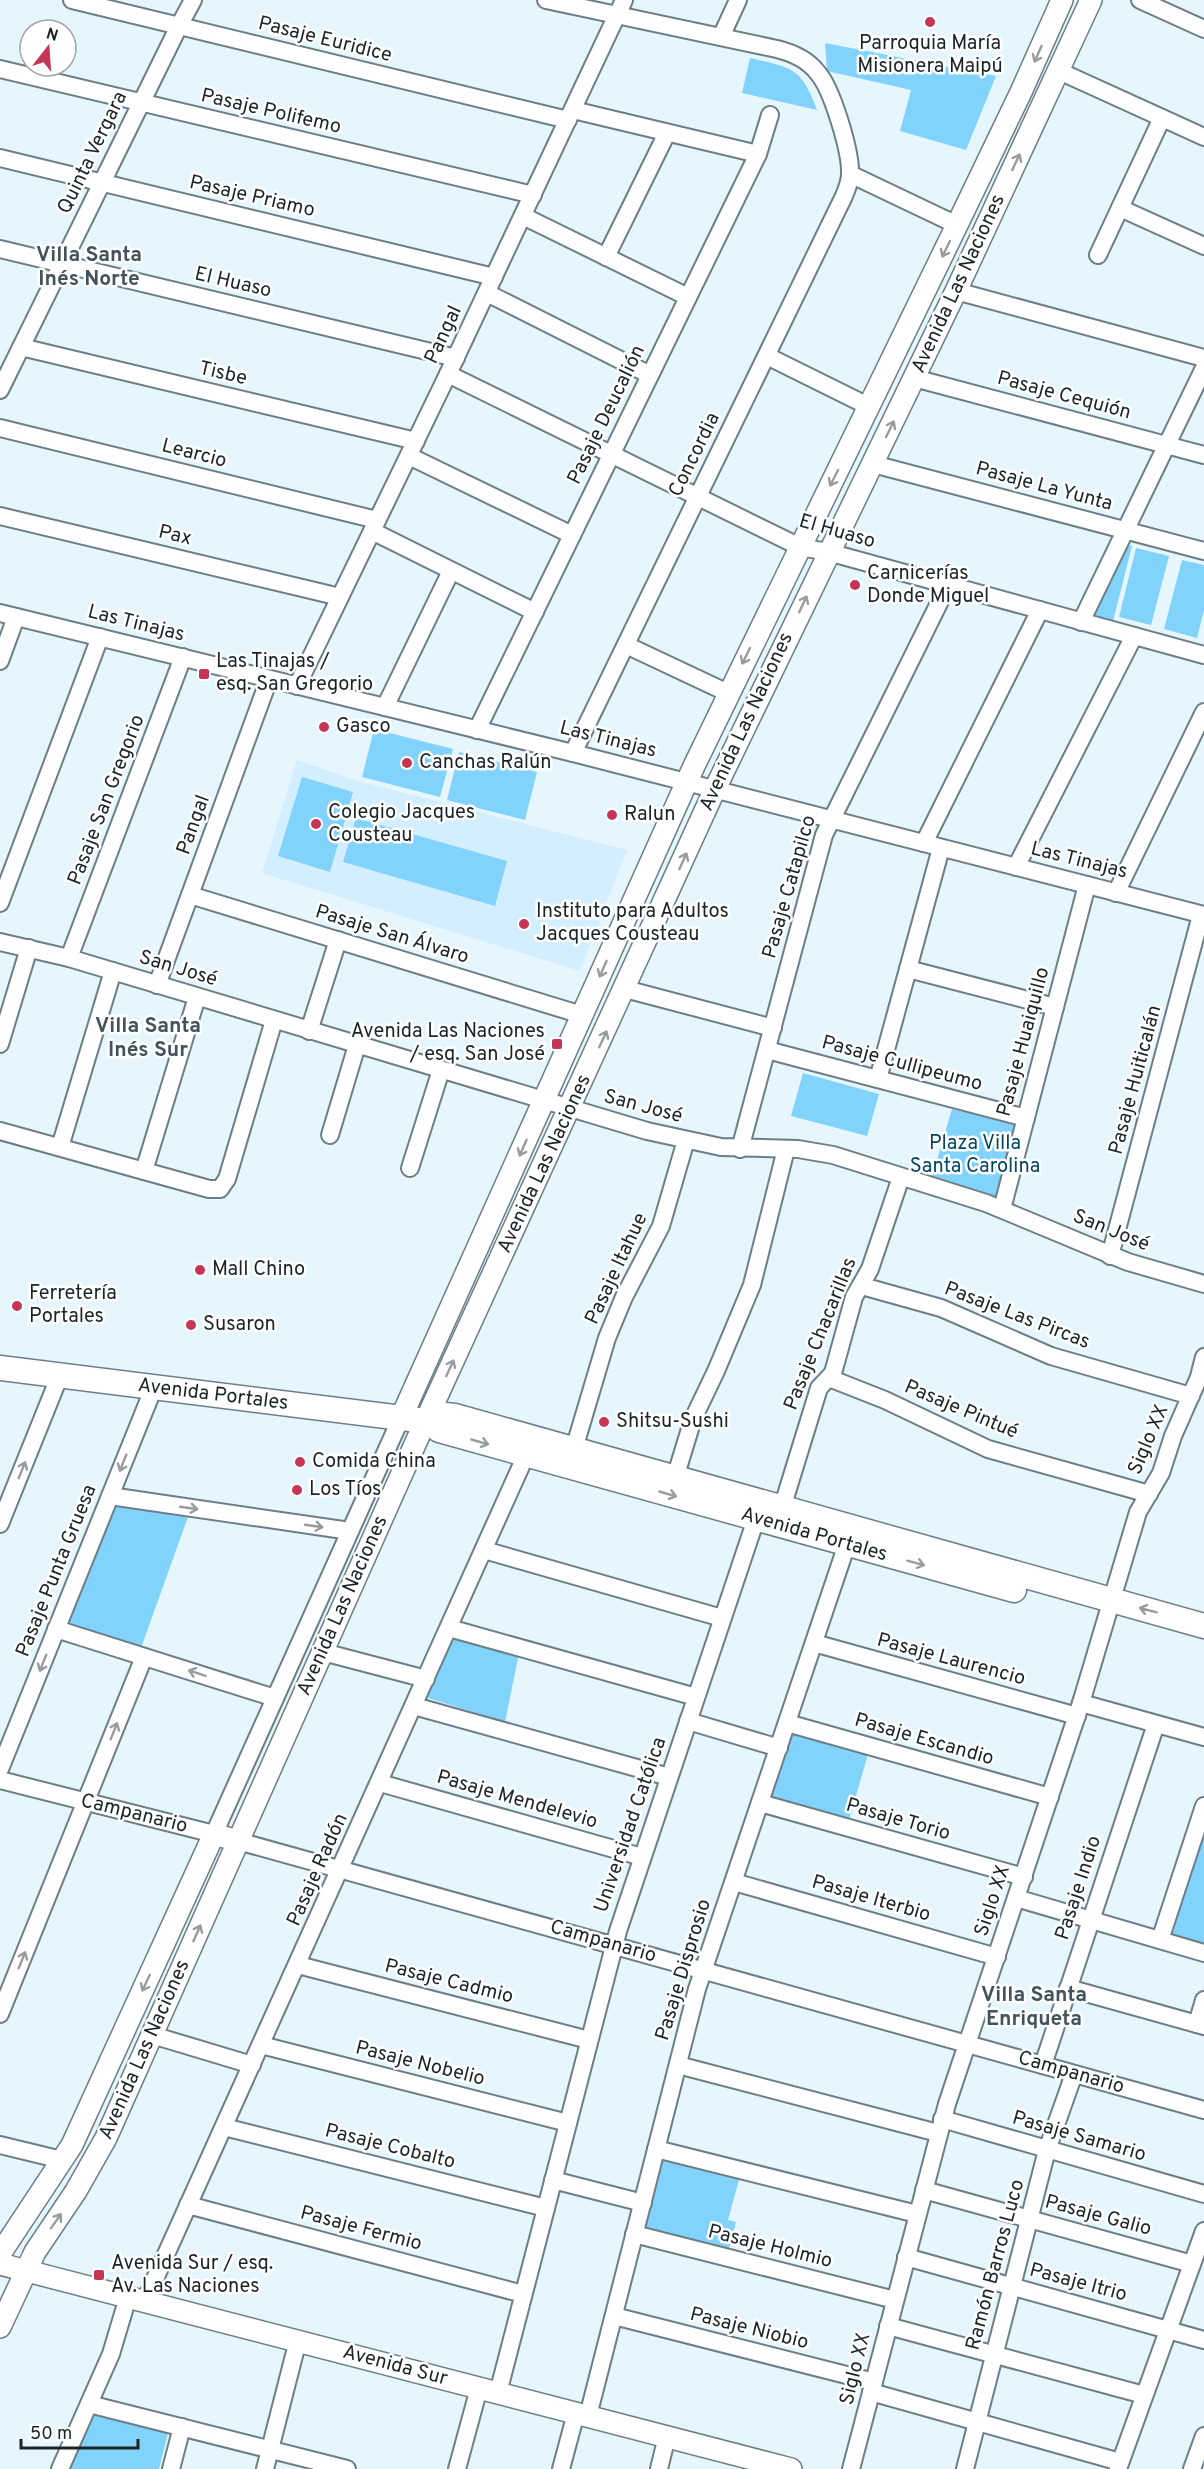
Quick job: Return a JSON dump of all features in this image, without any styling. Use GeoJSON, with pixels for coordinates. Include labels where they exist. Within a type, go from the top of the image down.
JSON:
{"type":"FeatureCollection","features":[{"type":"Feature","properties":{"kind":"main road","name":"Avenida Portales"},"geometry":{"type":"LineString","coordinates":[[0,1368],[426,1421],[439,1430],[847,1544],[1111,1608],[1204,1626]]}},
{"type":"Feature","properties":{"kind":"main road","name":"Avenida Portales"},"geometry":{"type":"LineString","coordinates":[[426,1421],[436,1417],[455,1416],[782,1508],[1111,1608],[1204,1643]]}},
{"type":"Feature","properties":{"kind":"street","name":"Pasaje Euridice"},"geometry":{"type":"LineString","coordinates":[[72,0],[570,115],[667,133],[758,154]]}},
{"type":"Feature","properties":{"kind":"street","name":"Quinta Vergara"},"geometry":{"type":"LineString","coordinates":[[0,390],[178,26],[194,0]]}},
{"type":"Feature","properties":{"kind":"street"},"geometry":{"type":"LineString","coordinates":[[546,0],[621,8],[721,37],[787,51],[805,60],[818,72],[831,96],[847,153],[850,174],[957,225]]}},
{"type":"Feature","properties":{"kind":"street"},"geometry":{"type":"LineString","coordinates":[[721,37],[738,0]]}},
{"type":"Feature","properties":{"kind":"street","name":"Avenida Las Naciones"},"geometry":{"type":"LineString","coordinates":[[0,2254],[62,2160],[85,2118],[728,693],[870,407],[1021,92],[1062,0]]}},
{"type":"Feature","properties":{"kind":"street","name":"Avenida Las Naciones"},"geometry":{"type":"LineString","coordinates":[[0,2327],[35,2252],[95,2159],[426,1421],[626,989],[715,789],[956,291],[1091,0]]}},
{"type":"Feature","properties":{"kind":"street"},"geometry":{"type":"LineString","coordinates":[[1140,0],[1204,29]]}},
{"type":"Feature","properties":{"kind":"street","name":"Pangal"},"geometry":{"type":"LineString","coordinates":[[297,686],[456,358],[621,8]]}},
{"type":"Feature","properties":{"kind":"street","name":"Pasaje Polifemo"},"geometry":{"type":"LineString","coordinates":[[0,69],[533,195]]}},
{"type":"Feature","properties":{"kind":"street"},"geometry":{"type":"LineString","coordinates":[[1059,71],[1204,137]]}},
{"type":"Feature","properties":{"kind":"street","name":"Pasaje Deucalión"},"geometry":{"type":"LineString","coordinates":[[477,730],[758,154],[770,115]]}},
{"type":"Feature","properties":{"kind":"street"},"geometry":{"type":"LineString","coordinates":[[1098,255],[1162,118]]}},
{"type":"Feature","properties":{"kind":"street"},"geometry":{"type":"LineString","coordinates":[[606,257],[667,133]]}},
{"type":"Feature","properties":{"kind":"street","name":"Pasaje Priamo"},"geometry":{"type":"LineString","coordinates":[[0,158],[494,277]]}},
{"type":"Feature","properties":{"kind":"street","name":"Concordia"},"geometry":{"type":"LineString","coordinates":[[573,753],[844,196],[850,174]]}},
{"type":"Feature","properties":{"kind":"street"},"geometry":{"type":"LineString","coordinates":[[1120,208],[1204,246]]}},
{"type":"Feature","properties":{"kind":"street"},"geometry":{"type":"LineString","coordinates":[[523,216],[688,297]]}},
{"type":"Feature","properties":{"kind":"street","name":"El Huaso"},"geometry":{"type":"LineString","coordinates":[[0,249],[456,358]]}},
{"type":"Feature","properties":{"kind":"street"},"geometry":{"type":"LineString","coordinates":[[956,291],[1204,358]]}},
{"type":"Feature","properties":{"kind":"street"},"geometry":{"type":"LineString","coordinates":[[487,293],[650,375]]}},
{"type":"Feature","properties":{"kind":"street","name":"Tisbe"},"geometry":{"type":"LineString","coordinates":[[21,347],[412,448],[572,535]]}},
{"type":"Feature","properties":{"kind":"street"},"geometry":{"type":"LineString","coordinates":[[767,356],[870,407]]}},
{"type":"Feature","properties":{"kind":"street"},"geometry":{"type":"LineString","coordinates":[[1081,621],[1204,368]]}},
{"type":"Feature","properties":{"kind":"street","name":"El Huaso"},"geometry":{"type":"LineString","coordinates":[[448,374],[800,547],[828,552],[1204,655]]}},
{"type":"Feature","properties":{"kind":"street","name":"Pasaje Cequión"},"geometry":{"type":"LineString","coordinates":[[914,378],[1204,455]]}},
{"type":"Feature","properties":{"kind":"street","name":"Learcio"},"geometry":{"type":"LineString","coordinates":[[0,428],[375,526],[452,571],[535,612]]}},
{"type":"Feature","properties":{"kind":"street","name":"Pasaje La Yunta"},"geometry":{"type":"LineString","coordinates":[[873,464],[1204,551]]}},
{"type":"Feature","properties":{"kind":"street","name":"Pax"},"geometry":{"type":"LineString","coordinates":[[0,516],[340,597]]}},
{"type":"Feature","properties":{"kind":"street"},"geometry":{"type":"LineString","coordinates":[[385,707],[452,571]]}},
{"type":"Feature","properties":{"kind":"street","name":"Pasaje Catapilco"},"geometry":{"type":"LineString","coordinates":[[741,1149],[830,819],[948,585]]}},
{"type":"Feature","properties":{"kind":"street"},"geometry":{"type":"LineString","coordinates":[[924,843],[1040,610]]}},
{"type":"Feature","properties":{"kind":"street"},"geometry":{"type":"LineString","coordinates":[[0,661],[8,615]]}},
{"type":"Feature","properties":{"kind":"street","name":"Las Tinajas"},"geometry":{"type":"LineString","coordinates":[[8,615],[573,753],[1203,915]]}},
{"type":"Feature","properties":{"kind":"street"},"geometry":{"type":"LineString","coordinates":[[1016,867],[1134,636]]}},
{"type":"Feature","properties":{"kind":"street"},"geometry":{"type":"LineString","coordinates":[[0,903],[100,637]]}},
{"type":"Feature","properties":{"kind":"street"},"geometry":{"type":"LineString","coordinates":[[626,645],[728,693]]}},
{"type":"Feature","properties":{"kind":"street","name":"Pasaje San Gregorio"},"geometry":{"type":"LineString","coordinates":[[69,958],[183,657]]}},
{"type":"Feature","properties":{"kind":"street","name":"Pangal"},"geometry":{"type":"LineString","coordinates":[[157,985],[269,679]]}},
{"type":"Feature","properties":{"kind":"street"},"geometry":{"type":"LineString","coordinates":[[1116,892],[1204,712]]}},
{"type":"Feature","properties":{"kind":"street"},"geometry":{"type":"LineString","coordinates":[[878,1079],[942,848]]}},
{"type":"Feature","properties":{"kind":"street","name":"Pasaje Huaiquillo"},"geometry":{"type":"LineString","coordinates":[[1002,1209],[1087,885]]}},
{"type":"Feature","properties":{"kind":"street","name":"Pasaje San Álvaro"},"geometry":{"type":"LineString","coordinates":[[190,895],[582,1015]]}},
{"type":"Feature","properties":{"kind":"street","name":"Pasaje Huiticalán"},"geometry":{"type":"LineString","coordinates":[[1110,1256],[1203,915]]}},
{"type":"Feature","properties":{"kind":"street"},"geometry":{"type":"LineString","coordinates":[[309,1031],[338,940]]}},
{"type":"Feature","properties":{"kind":"street","name":"San José"},"geometry":{"type":"LineString","coordinates":[[0,942],[69,958],[544,1102],[686,1140],[741,1149],[822,1152],[1002,1209],[1110,1256],[1204,1284]]}},
{"type":"Feature","properties":{"kind":"street"},"geometry":{"type":"LineString","coordinates":[[0,1044],[29,948]]}},
{"type":"Feature","properties":{"kind":"street"},"geometry":{"type":"LineString","coordinates":[[908,969],[1055,1007]]}},
{"type":"Feature","properties":{"kind":"street"},"geometry":{"type":"LineString","coordinates":[[60,1147],[113,971]]}},
{"type":"Feature","properties":{"kind":"street"},"geometry":{"type":"LineString","coordinates":[[626,989],[773,1028]]}},
{"type":"Feature","properties":{"kind":"street"},"geometry":{"type":"LineString","coordinates":[[144,1171],[197,997]]}},
{"type":"Feature","properties":{"kind":"street"},"geometry":{"type":"LineString","coordinates":[[0,1131],[213,1190],[220,1189],[227,1179],[274,1020]]}},
{"type":"Feature","properties":{"kind":"street"},"geometry":{"type":"LineString","coordinates":[[330,1135],[357,1045]]}},
{"type":"Feature","properties":{"kind":"street","name":"Pasaje Cullipeumo"},"geometry":{"type":"LineString","coordinates":[[767,1050],[1026,1118]]}},
{"type":"Feature","properties":{"kind":"street"},"geometry":{"type":"LineString","coordinates":[[410,1168],[441,1070]]}},
{"type":"Feature","properties":{"kind":"street","name":"Pasaje Itahue"},"geometry":{"type":"LineString","coordinates":[[574,1449],[607,1338],[624,1297],[661,1226],[686,1140]]}},
{"type":"Feature","properties":{"kind":"street"},"geometry":{"type":"LineString","coordinates":[[675,1478],[693,1419],[752,1285],[786,1149]]}},
{"type":"Feature","properties":{"kind":"street","name":"Pasaje Chacarillas"},"geometry":{"type":"LineString","coordinates":[[782,1508],[819,1388],[833,1373],[854,1297],[870,1269],[901,1177]]}},
{"type":"Feature","properties":{"kind":"street","name":"Pasaje Las Pircas"},"geometry":{"type":"LineString","coordinates":[[862,1286],[941,1308],[1051,1356],[1191,1396]]}},
{"type":"Feature","properties":{"kind":"street","name":"Siglo XX"},"geometry":{"type":"LineString","coordinates":[[851,2469],[940,2126],[1079,1710],[1138,1512],[1161,1473],[1204,1358]]}},
{"type":"Feature","properties":{"kind":"street"},"geometry":{"type":"LineString","coordinates":[[0,1524],[60,1375]]}},
{"type":"Feature","properties":{"kind":"street","name":"Pasaje Pintué"},"geometry":{"type":"LineString","coordinates":[[829,1378],[885,1400],[988,1449],[1149,1494]]}},
{"type":"Feature","properties":{"kind":"street","name":"Pasaje Punta Gruesa"},"geometry":{"type":"LineString","coordinates":[[0,1769],[154,1387]]}},
{"type":"Feature","properties":{"kind":"street","name":"Pasaje Radón"},"geometry":{"type":"LineString","coordinates":[[60,2469],[136,2299],[188,2205],[224,2127],[526,1455]]}},
{"type":"Feature","properties":{"kind":"street"},"geometry":{"type":"LineString","coordinates":[[110,1496],[350,1531]]}},
{"type":"Feature","properties":{"kind":"street","name":"Universidad Católica"},"geometry":{"type":"LineString","coordinates":[[458,2469],[524,2294],[614,1946],[756,1519]]}},
{"type":"Feature","properties":{"kind":"street","name":"Pasaje Disprosio"},"geometry":{"type":"LineString","coordinates":[[561,2469],[582,2414],[614,2316],[704,1971],[847,1544]]}},
{"type":"Feature","properties":{"kind":"street"},"geometry":{"type":"LineString","coordinates":[[484,1550],[723,1618]]}},
{"type":"Feature","properties":{"kind":"street"},"geometry":{"type":"LineString","coordinates":[[449,1628],[696,1697]]}},
{"type":"Feature","properties":{"kind":"street"},"geometry":{"type":"LineString","coordinates":[[56,1629],[275,1698]]}},
{"type":"Feature","properties":{"kind":"street","name":"Pasaje Laurencio"},"geometry":{"type":"LineString","coordinates":[[814,1643],[1079,1710],[1156,1724],[1204,1737]]}},
{"type":"Feature","properties":{"kind":"street"},"geometry":{"type":"LineString","coordinates":[[323,1652],[426,1679]]}},
{"type":"Feature","properties":{"kind":"street"},"geometry":{"type":"LineString","coordinates":[[0,2014],[144,1657]]}},
{"type":"Feature","properties":{"kind":"street"},"geometry":{"type":"LineString","coordinates":[[283,1682],[305,1692]]}},
{"type":"Feature","properties":{"kind":"street"},"geometry":{"type":"LineString","coordinates":[[414,1706],[669,1777]]}},
{"type":"Feature","properties":{"kind":"street"},"geometry":{"type":"LineString","coordinates":[[688,1721],[779,1748]]}},
{"type":"Feature","properties":{"kind":"street","name":"Pasaje Escandio"},"geometry":{"type":"LineString","coordinates":[[787,1723],[1050,1797]]}},
{"type":"Feature","properties":{"kind":"street","name":"Pasaje Indio"},"geometry":{"type":"LineString","coordinates":[[1043,2065],[1156,1724]]}},
{"type":"Feature","properties":{"kind":"street","name":"Campanario"},"geometry":{"type":"LineString","coordinates":[[0,1780],[214,1834],[1204,2110]]}},
{"type":"Feature","properties":{"kind":"street","name":"Pasaje Mendelevio"},"geometry":{"type":"LineString","coordinates":[[380,1783],[642,1857]]}},
{"type":"Feature","properties":{"kind":"street","name":"Pasaje Torio"},"geometry":{"type":"LineString","coordinates":[[760,1803],[1024,1877]]}},
{"type":"Feature","properties":{"kind":"street"},"geometry":{"type":"LineString","coordinates":[[1160,1940],[1204,1809]]}},
{"type":"Feature","properties":{"kind":"street","name":"Pasaje Iterbio"},"geometry":{"type":"LineString","coordinates":[[734,1882],[997,1957]]}},
{"type":"Feature","properties":{"kind":"street"},"geometry":{"type":"LineString","coordinates":[[1016,1898],[1204,1953]]}},
{"type":"Feature","properties":{"kind":"street","name":"Pasaje Cadmio"},"geometry":{"type":"LineString","coordinates":[[298,1965],[589,2040]]}},
{"type":"Feature","properties":{"kind":"street"},"geometry":{"type":"LineString","coordinates":[[1068,1988],[1200,2025],[1204,2000]]}},
{"type":"Feature","properties":{"kind":"street"},"geometry":{"type":"LineString","coordinates":[[152,2035],[252,2065]]}},
{"type":"Feature","properties":{"kind":"street","name":"Pasaje Nobelio"},"geometry":{"type":"LineString","coordinates":[[261,2045],[568,2123]]}},
{"type":"Feature","properties":{"kind":"street","name":"Pasaje Samario"},"geometry":{"type":"LineString","coordinates":[[678,2066],[1047,2150],[1204,2194]]}},
{"type":"Feature","properties":{"kind":"street","name":"Ramón Barros Luco"},"geometry":{"type":"LineString","coordinates":[[965,2469],[1047,2150],[1074,2074]]}},
{"type":"Feature","properties":{"kind":"street","name":"Pasaje Cobalto"},"geometry":{"type":"LineString","coordinates":[[224,2127],[546,2208]]}},
{"type":"Feature","properties":{"kind":"street"},"geometry":{"type":"LineString","coordinates":[[0,2145],[62,2160]]}},
{"type":"Feature","properties":{"kind":"street"},"geometry":{"type":"LineString","coordinates":[[656,2149],[917,2214]]}},
{"type":"Feature","properties":{"kind":"street"},"geometry":{"type":"LineString","coordinates":[[553,2180],[643,2203]]}},
{"type":"Feature","properties":{"kind":"street","name":"Pasaje Galio"},"geometry":{"type":"LineString","coordinates":[[924,2190],[1192,2264]]}},
{"type":"Feature","properties":{"kind":"street","name":"Pasaje Fermio"},"geometry":{"type":"LineString","coordinates":[[188,2205],[524,2294]]}},
{"type":"Feature","properties":{"kind":"street"},"geometry":{"type":"LineString","coordinates":[[1119,2466],[1204,2231]]}},
{"type":"Feature","properties":{"kind":"street","name":"Pasaje Holmio"},"geometry":{"type":"LineString","coordinates":[[634,2234],[895,2300]]}},
{"type":"Feature","properties":{"kind":"street","name":"Pasaje Itrio"},"geometry":{"type":"LineString","coordinates":[[906,2257],[1204,2340]]}},
{"type":"Feature","properties":{"kind":"street","name":"Avenida Sur"},"geometry":{"type":"LineString","coordinates":[[0,2264],[790,2469]]}},
{"type":"Feature","properties":{"kind":"street","name":"Pasaje Niobio"},"geometry":{"type":"LineString","coordinates":[[614,2316],[873,2387],[1119,2466]]}},
{"type":"Feature","properties":{"kind":"street"},"geometry":{"type":"LineString","coordinates":[[888,2325],[1144,2395]]}},
{"type":"Feature","properties":{"kind":"street"},"geometry":{"type":"LineString","coordinates":[[265,2469],[298,2340]]}},
{"type":"Feature","properties":{"kind":"street"},"geometry":{"type":"LineString","coordinates":[[89,2404],[347,2469]]}},
{"type":"Feature","properties":{"kind":"street"},"geometry":{"type":"LineString","coordinates":[[171,2469],[182,2427]]}},
{"type":"Feature","properties":{"kind":"street"},"geometry":{"type":"LineString","coordinates":[[658,2469],[667,2436]]}},
{"type":"Feature","properties":{"kind":"street"},"geometry":{"type":"LineString","coordinates":[[1192,2469],[1204,2436]]}},
{"type":"Feature","properties":{"kind":"shaded area","name":"Colegio Jacques Cousteau"},"geometry":{"type":"Polygon","coordinates":[[[297,760],[358,781],[627,850],[580,971],[262,873],[297,760]]]}},
{"type":"Feature","properties":{"kind":"green space"},"geometry":{"type":"Polygon","coordinates":[[[825,43],[996,76],[966,150],[900,131],[911,90],[827,71],[825,43]]]}},
{"type":"Feature","properties":{"kind":"green space"},"geometry":{"type":"Polygon","coordinates":[[[750,58],[776,64],[794,72],[806,85],[817,110],[742,93],[750,58]]]}},
{"type":"Feature","properties":{"kind":"green space"},"geometry":{"type":"Polygon","coordinates":[[[1124,544],[1132,546],[1113,621],[1090,613],[1124,544]]]}},
{"type":"Feature","properties":{"kind":"green space"},"geometry":{"type":"Polygon","coordinates":[[[1136,548],[1169,556],[1151,625],[1119,617],[1136,548]]]}},
{"type":"Feature","properties":{"kind":"green space"},"geometry":{"type":"Polygon","coordinates":[[[1182,560],[1204,565],[1204,610],[1197,638],[1164,629],[1182,560]]]}},
{"type":"Feature","properties":{"kind":"green space","name":"Canchas Ralún"},"geometry":{"type":"Polygon","coordinates":[[[374,729],[453,749],[440,797],[362,777],[374,729]]]}},
{"type":"Feature","properties":{"kind":"green space","name":"Canchas Ralún"},"geometry":{"type":"Polygon","coordinates":[[[459,752],[537,772],[525,820],[447,800],[459,752]]]}},
{"type":"Feature","properties":{"kind":"green space","name":"Colegio Jacques Cousteau"},"geometry":{"type":"Polygon","coordinates":[[[302,777],[353,792],[330,872],[278,856],[302,777]]]}},
{"type":"Feature","properties":{"kind":"green space"},"geometry":{"type":"Polygon","coordinates":[[[356,818],[507,861],[495,906],[343,862],[356,818]]]}},
{"type":"Feature","properties":{"kind":"green space"},"geometry":{"type":"Polygon","coordinates":[[[803,1073],[879,1094],[867,1136],[791,1116],[803,1073]]]}},
{"type":"Feature","properties":{"kind":"green space","name":"Plaza Villa Santa Carolina"},"geometry":{"type":"Polygon","coordinates":[[[952,1109],[1018,1125],[998,1202],[931,1180],[952,1109]]]}},
{"type":"Feature","properties":{"kind":"green space"},"geometry":{"type":"Polygon","coordinates":[[[112,1502],[189,1514],[141,1648],[62,1624],[112,1502]]]}},
{"type":"Feature","properties":{"kind":"green space"},"geometry":{"type":"Polygon","coordinates":[[[451,1636],[519,1653],[505,1722],[425,1697],[451,1636]]]}},
{"type":"Feature","properties":{"kind":"green space"},"geometry":{"type":"Polygon","coordinates":[[[789,1731],[868,1754],[849,1820],[769,1797],[789,1731]]]}},
{"type":"Feature","properties":{"kind":"green space"},"geometry":{"type":"Polygon","coordinates":[[[1204,1824],[1204,1945],[1170,1935],[1204,1824]]]}},
{"type":"Feature","properties":{"kind":"green space"},"geometry":{"type":"Polygon","coordinates":[[[662,2155],[740,2176],[728,2220],[736,2222],[729,2249],[643,2229],[662,2155]]]}},
{"type":"Feature","properties":{"kind":"green space"},"geometry":{"type":"Polygon","coordinates":[[[92,2411],[168,2433],[159,2469],[66,2469],[92,2411]]]}},
{"type":"Feature","properties":{"kind":"place","name":"Parroquia María Misionera Maipú"},"geometry":{"type":"Point","coordinates":[930,22]}},
{"type":"Feature","properties":{"kind":"place","name":"Carnicerías Donde Miguel"},"geometry":{"type":"Point","coordinates":[855,585]}},
{"type":"Feature","properties":{"kind":"place","name":"Las Tinajas / esq. San Gregorio"},"geometry":{"type":"Point","coordinates":[204,674]}},
{"type":"Feature","properties":{"kind":"place","name":"Gasco"},"geometry":{"type":"Point","coordinates":[324,727]}},
{"type":"Feature","properties":{"kind":"place","name":"Canchas Ralún"},"geometry":{"type":"Point","coordinates":[407,763]}},
{"type":"Feature","properties":{"kind":"place","name":"Ralun"},"geometry":{"type":"Point","coordinates":[612,815]}},
{"type":"Feature","properties":{"kind":"place","name":"Colegio Jacques Cousteau"},"geometry":{"type":"Point","coordinates":[316,824]}},
{"type":"Feature","properties":{"kind":"place","name":"Instituto para Adultos Jacques Cousteau"},"geometry":{"type":"Point","coordinates":[524,924]}},
{"type":"Feature","properties":{"kind":"place","name":"Avenida Las Naciones / esq. San José"},"geometry":{"type":"Point","coordinates":[557,1044]}},
{"type":"Feature","properties":{"kind":"place","name":"Mall Chino"},"geometry":{"type":"Point","coordinates":[200,1270]}},
{"type":"Feature","properties":{"kind":"place","name":"Ferretería Portales"},"geometry":{"type":"Point","coordinates":[17,1306]}},
{"type":"Feature","properties":{"kind":"place","name":"Susaron"},"geometry":{"type":"Point","coordinates":[191,1325]}},
{"type":"Feature","properties":{"kind":"place","name":"Shitsu-Sushi"},"geometry":{"type":"Point","coordinates":[604,1422]}},
{"type":"Feature","properties":{"kind":"place","name":"Comida China"},"geometry":{"type":"Point","coordinates":[300,1462]}},
{"type":"Feature","properties":{"kind":"place","name":"Los Tíos"},"geometry":{"type":"Point","coordinates":[297,1490]}},
{"type":"Feature","properties":{"kind":"place","name":"Avenida Sur / esq. Av. Las Naciones"},"geometry":{"type":"Point","coordinates":[99,2275]}},
{"type":"Feature","properties":{"kind":"district","name":"Villa Santa Inés Norte"},"geometry":{"type":"Point","coordinates":[89,267]}},
{"type":"Feature","properties":{"kind":"district","name":"Villa Santa Inés Sur"},"geometry":{"type":"Point","coordinates":[148,1038]}},
{"type":"Feature","properties":{"kind":"district","name":"Villa Santa Enriqueta"},"geometry":{"type":"Point","coordinates":[1034,2007]}}]}
